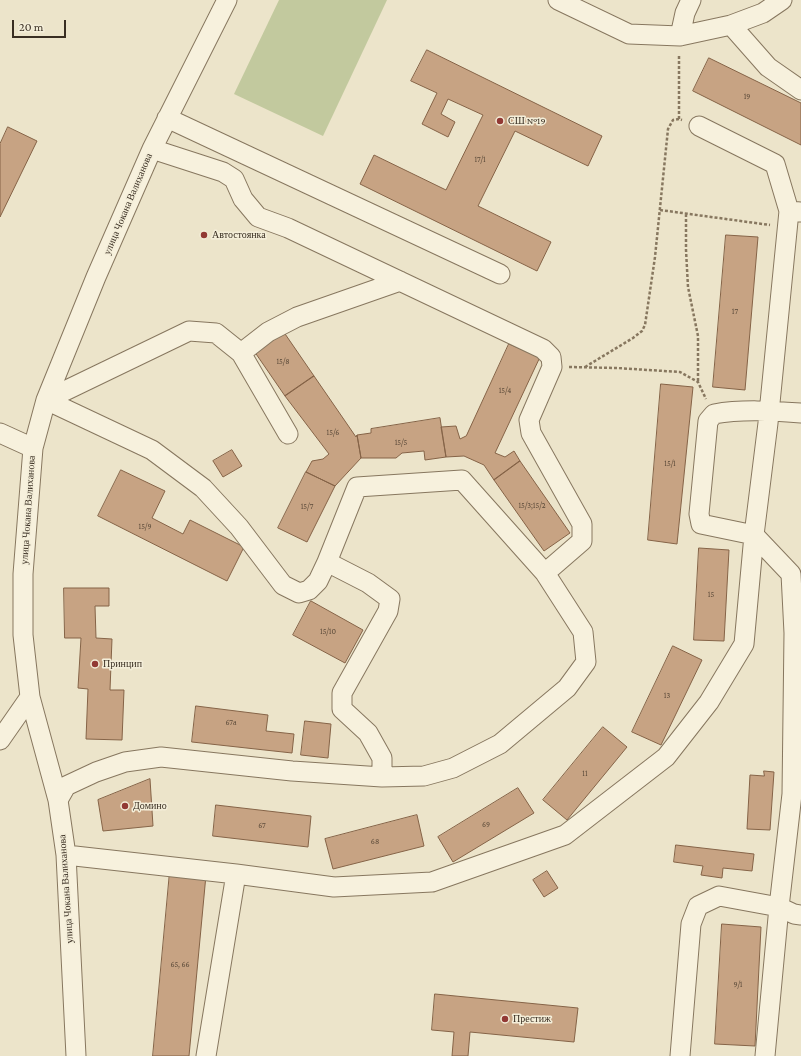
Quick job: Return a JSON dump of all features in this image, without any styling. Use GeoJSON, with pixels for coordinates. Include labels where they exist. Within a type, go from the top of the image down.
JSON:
{"type":"FeatureCollection","features":[{"type":"Feature","properties":{"kind":"street","name":"улица Чокана Валиханова"},"geometry":{"type":"LineString","coordinates":[[76,1056],[66,855],[58,800],[30,697],[23,635],[23,574],[33,448],[46,400],[96,277],[152,149],[227,0]]}},
{"type":"Feature","properties":{"kind":"street"},"geometry":{"type":"LineString","coordinates":[[680,36],[685,13],[691,0]]}},
{"type":"Feature","properties":{"kind":"street"},"geometry":{"type":"LineString","coordinates":[[566,2],[629,34],[680,36],[731,24],[763,13],[782,0]]}},
{"type":"Feature","properties":{"kind":"street"},"geometry":{"type":"LineString","coordinates":[[731,24],[768,67],[801,90]]}},
{"type":"Feature","properties":{"kind":"street"},"geometry":{"type":"LineString","coordinates":[[167,118],[500,274]]}},
{"type":"Feature","properties":{"kind":"street"},"geometry":{"type":"LineString","coordinates":[[66,855],[236,874],[334,887],[432,882],[565,835],[666,757],[709,702],[744,644],[754,535],[768,423],[768,411],[793,216],[775,164],[699,126]]}},
{"type":"Feature","properties":{"kind":"street"},"geometry":{"type":"LineString","coordinates":[[152,149],[223,172],[234,179],[243,199],[258,217],[288,228],[400,281],[543,349],[551,356],[552,367],[529,420],[531,434],[582,524],[582,541],[545,573]]}},
{"type":"Feature","properties":{"kind":"street"},"geometry":{"type":"LineString","coordinates":[[241,353],[268,332],[297,317],[400,281]]}},
{"type":"Feature","properties":{"kind":"street"},"geometry":{"type":"LineString","coordinates":[[46,400],[189,330],[216,333],[241,353],[288,434]]}},
{"type":"Feature","properties":{"kind":"street"},"geometry":{"type":"LineString","coordinates":[[46,400],[152,450],[203,488],[239,527],[282,585],[299,592],[309,590],[318,581],[357,487],[462,480],[545,573],[584,632],[586,662],[567,688],[500,744],[453,768],[424,776],[382,777],[292,771],[161,757],[125,762],[96,772],[66,786],[58,800]]}},
{"type":"Feature","properties":{"kind":"street"},"geometry":{"type":"LineString","coordinates":[[765,1056],[779,907],[796,790],[797,632],[791,574],[754,535],[701,524],[699,514],[708,421],[714,414],[768,411],[801,413]]}},
{"type":"Feature","properties":{"kind":"street"},"geometry":{"type":"LineString","coordinates":[[0,433],[33,448]]}},
{"type":"Feature","properties":{"kind":"street"},"geometry":{"type":"LineString","coordinates":[[327,562],[368,583],[390,599],[388,611],[342,693],[342,709],[368,733],[382,758],[382,777]]}},
{"type":"Feature","properties":{"kind":"street"},"geometry":{"type":"LineString","coordinates":[[0,740],[30,697]]}},
{"type":"Feature","properties":{"kind":"street"},"geometry":{"type":"LineString","coordinates":[[206,1056],[236,874]]}},
{"type":"Feature","properties":{"kind":"street"},"geometry":{"type":"LineString","coordinates":[[680,1056],[691,924],[698,906],[719,896],[779,907],[794,914],[801,915]]}},
{"type":"Feature","properties":{"kind":"path"},"geometry":{"type":"LineString","coordinates":[[679,119],[678,85],[680,36]]}},
{"type":"Feature","properties":{"kind":"path"},"geometry":{"type":"LineString","coordinates":[[585,367],[633,338],[642,331],[645,325],[655,257],[668,129],[673,120],[679,119],[699,126]]}},
{"type":"Feature","properties":{"kind":"path"},"geometry":{"type":"LineString","coordinates":[[660,210],[686,214],[793,216]]}},
{"type":"Feature","properties":{"kind":"path"},"geometry":{"type":"LineString","coordinates":[[686,214],[688,287],[698,336],[698,382],[714,414]]}},
{"type":"Feature","properties":{"kind":"path"},"geometry":{"type":"LineString","coordinates":[[552,367],[617,368],[680,372],[698,382]]}},
{"type":"Feature","properties":{"kind":"green space"},"geometry":{"type":"Polygon","coordinates":[[[279,0],[387,0],[323,136],[234,94],[279,0]]]}},
{"type":"Feature","properties":{"kind":"building"},"geometry":{"type":"Polygon","coordinates":[[[427,50],[602,136],[588,166],[515,131],[478,206],[551,242],[537,271],[360,184],[374,155],[446,190],[483,115],[448,99],[441,114],[455,122],[448,137],[422,124],[437,93],[411,81],[427,50]]]}},
{"type":"Feature","properties":{"kind":"building"},"geometry":{"type":"Polygon","coordinates":[[[709,58],[801,103],[801,145],[693,91],[709,58]]]}},
{"type":"Feature","properties":{"kind":"building"},"geometry":{"type":"Polygon","coordinates":[[[8,127],[37,141],[0,217],[0,144],[8,127]]]}},
{"type":"Feature","properties":{"kind":"building"},"geometry":{"type":"Polygon","coordinates":[[[726,235],[758,237],[745,390],[713,387],[726,235]]]}},
{"type":"Feature","properties":{"kind":"building"},"geometry":{"type":"Polygon","coordinates":[[[281,328],[314,376],[285,396],[252,348],[281,328]]]}},
{"type":"Feature","properties":{"kind":"building"},"geometry":{"type":"Polygon","coordinates":[[[509,344],[540,357],[495,453],[505,457],[514,451],[520,461],[494,480],[484,465],[464,456],[446,457],[441,427],[456,426],[460,439],[466,436],[509,344]]]}},
{"type":"Feature","properties":{"kind":"building"},"geometry":{"type":"Polygon","coordinates":[[[314,376],[356,437],[357,435],[361,458],[335,486],[306,472],[312,461],[323,459],[329,454],[285,396],[314,376]]]}},
{"type":"Feature","properties":{"kind":"building"},"geometry":{"type":"Polygon","coordinates":[[[661,384],[693,387],[677,544],[648,540],[661,384]]]}},
{"type":"Feature","properties":{"kind":"building"},"geometry":{"type":"Polygon","coordinates":[[[440,418],[446,457],[425,460],[424,451],[402,453],[396,458],[361,458],[357,435],[371,433],[371,429],[440,418]]]}},
{"type":"Feature","properties":{"kind":"building"},"geometry":{"type":"Polygon","coordinates":[[[232,450],[242,466],[223,477],[213,461],[232,450]]]}},
{"type":"Feature","properties":{"kind":"building"},"geometry":{"type":"Polygon","coordinates":[[[520,461],[570,533],[544,551],[494,480],[520,461]]]}},
{"type":"Feature","properties":{"kind":"building"},"geometry":{"type":"Polygon","coordinates":[[[121,470],[165,491],[152,518],[183,534],[190,520],[244,547],[227,581],[98,516],[121,470]]]}},
{"type":"Feature","properties":{"kind":"building"},"geometry":{"type":"Polygon","coordinates":[[[306,472],[335,486],[307,542],[278,528],[306,472]]]}},
{"type":"Feature","properties":{"kind":"building"},"geometry":{"type":"Polygon","coordinates":[[[699,548],[729,550],[724,641],[694,640],[699,548]]]}},
{"type":"Feature","properties":{"kind":"building","name":"Принцип"},"geometry":{"type":"Polygon","coordinates":[[[64,588],[109,588],[109,606],[95,606],[96,638],[112,639],[110,690],[124,690],[122,740],[86,739],[88,689],[78,688],[81,638],[65,638],[64,588]]]}},
{"type":"Feature","properties":{"kind":"building"},"geometry":{"type":"Polygon","coordinates":[[[311,601],[363,630],[345,663],[293,635],[311,601]]]}},
{"type":"Feature","properties":{"kind":"building"},"geometry":{"type":"Polygon","coordinates":[[[673,646],[702,660],[661,745],[632,732],[673,646]]]}},
{"type":"Feature","properties":{"kind":"building"},"geometry":{"type":"Polygon","coordinates":[[[196,706],[268,715],[266,731],[294,734],[292,753],[192,742],[196,706]]]}},
{"type":"Feature","properties":{"kind":"building"},"geometry":{"type":"Polygon","coordinates":[[[305,721],[331,724],[328,758],[301,755],[305,721]]]}},
{"type":"Feature","properties":{"kind":"building"},"geometry":{"type":"Polygon","coordinates":[[[603,727],[627,747],[567,820],[543,800],[603,727]]]}},
{"type":"Feature","properties":{"kind":"building"},"geometry":{"type":"Polygon","coordinates":[[[764,771],[774,772],[770,830],[747,829],[750,775],[764,776],[764,771]]]}},
{"type":"Feature","properties":{"kind":"building","name":"Домино"},"geometry":{"type":"Polygon","coordinates":[[[150,779],[153,826],[103,831],[98,800],[150,779]]]}},
{"type":"Feature","properties":{"kind":"building"},"geometry":{"type":"Polygon","coordinates":[[[518,788],[534,813],[453,862],[438,837],[518,788]]]}},
{"type":"Feature","properties":{"kind":"building"},"geometry":{"type":"Polygon","coordinates":[[[216,805],[311,816],[308,847],[213,836],[216,805]]]}},
{"type":"Feature","properties":{"kind":"building"},"geometry":{"type":"Polygon","coordinates":[[[417,815],[424,846],[333,869],[325,839],[417,815]]]}},
{"type":"Feature","properties":{"kind":"building"},"geometry":{"type":"Polygon","coordinates":[[[676,845],[754,854],[752,871],[723,868],[722,878],[701,875],[703,866],[674,862],[676,845]]]}},
{"type":"Feature","properties":{"kind":"building"},"geometry":{"type":"Polygon","coordinates":[[[170,871],[206,875],[189,1056],[153,1056],[170,871]]]}},
{"type":"Feature","properties":{"kind":"building"},"geometry":{"type":"Polygon","coordinates":[[[547,871],[558,888],[544,897],[533,880],[547,871]]]}},
{"type":"Feature","properties":{"kind":"building"},"geometry":{"type":"Polygon","coordinates":[[[722,924],[761,927],[755,1046],[715,1044],[722,924]]]}},
{"type":"Feature","properties":{"kind":"building","name":"Престиж"},"geometry":{"type":"Polygon","coordinates":[[[435,994],[578,1008],[574,1042],[470,1032],[468,1056],[452,1056],[454,1032],[432,1030],[435,994]]]}},
{"type":"Feature","properties":{"kind":"place","name":"СШ №19"},"geometry":{"type":"Point","coordinates":[500,121]}},
{"type":"Feature","properties":{"kind":"place","name":"Автостоянка"},"geometry":{"type":"Point","coordinates":[204,235]}},
{"type":"Feature","properties":{"kind":"place","name":"Принцип"},"geometry":{"type":"Point","coordinates":[95,664]}},
{"type":"Feature","properties":{"kind":"place","name":"Домино"},"geometry":{"type":"Point","coordinates":[125,806]}},
{"type":"Feature","properties":{"kind":"place","name":"Престиж"},"geometry":{"type":"Point","coordinates":[505,1019]}}]}
